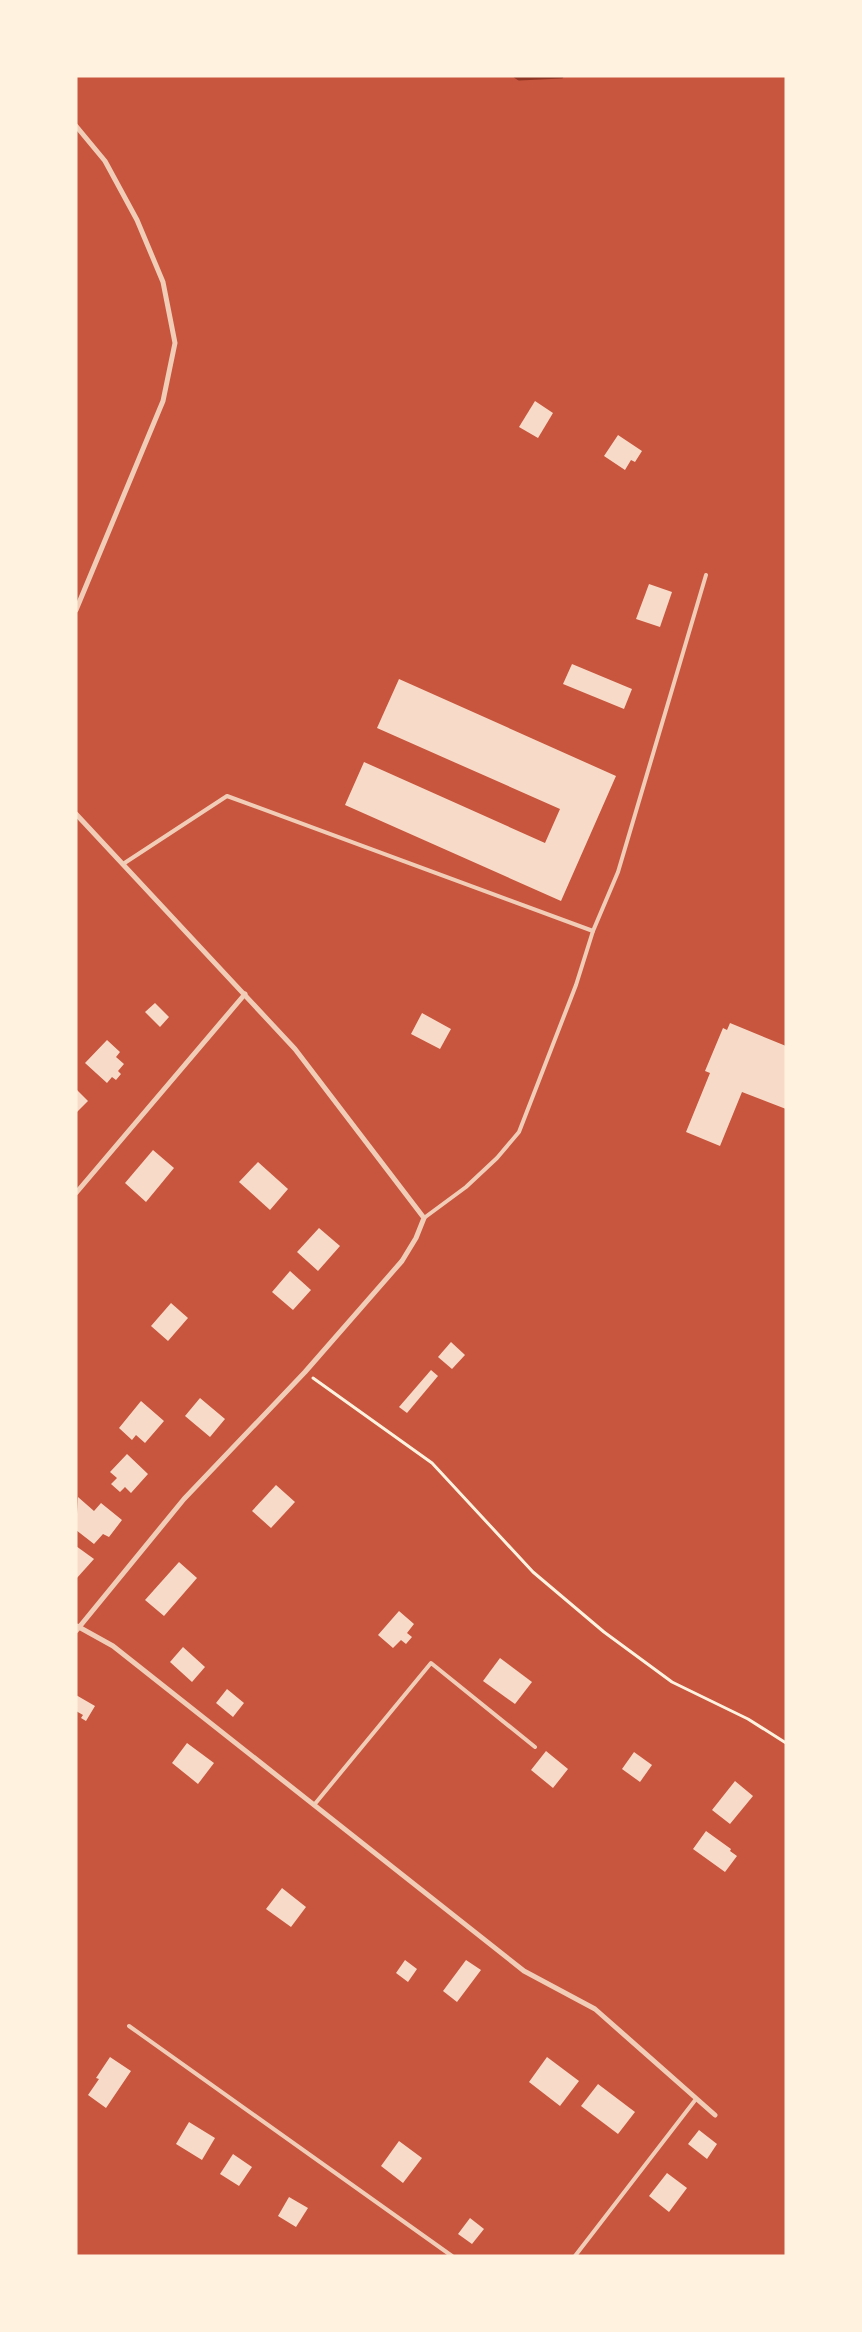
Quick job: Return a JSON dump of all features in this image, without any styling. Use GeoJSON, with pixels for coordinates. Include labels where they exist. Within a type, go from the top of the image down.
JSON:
{"type":"FeatureCollection","features":[{"type":"Feature","properties":{"kind":"street"},"geometry":{"type":"LineString","coordinates":[[76,126],[105,161],[137,220],[164,282],[176,343],[163,401],[76,610]]}},
{"type":"Feature","properties":{"kind":"street"},"geometry":{"type":"LineString","coordinates":[[76,814],[295,1049],[424,1218],[416,1238],[402,1261],[305,1372],[184,1499],[77,1628],[113,1646],[524,1971],[595,2009],[715,2115]]}},
{"type":"Feature","properties":{"kind":"street"},"geometry":{"type":"LineString","coordinates":[[76,1193],[245,994]]}},
{"type":"Feature","properties":{"kind":"lane"},"geometry":{"type":"LineString","coordinates":[[424,1218],[466,1187],[497,1158],[518,1132],[576,985],[593,931],[618,872],[634,822],[642,784],[663,726],[706,575]]}},
{"type":"Feature","properties":{"kind":"lane"},"geometry":{"type":"LineString","coordinates":[[123,864],[227,796],[593,931]]}},
{"type":"Feature","properties":{"kind":"lane"},"geometry":{"type":"LineString","coordinates":[[314,1805],[430,1663],[535,1747]]}},
{"type":"Feature","properties":{"kind":"lane"},"geometry":{"type":"LineString","coordinates":[[128,2026],[452,2256]]}},
{"type":"Feature","properties":{"kind":"lane"},"geometry":{"type":"LineString","coordinates":[[575,2256],[696,2099]]}},
{"type":"Feature","properties":{"kind":"path"},"geometry":{"type":"LineString","coordinates":[[305,1372],[432,1463],[533,1572],[604,1632],[672,1682],[748,1719],[786,1744]]}},
{"type":"Feature","properties":{"kind":"building"},"geometry":{"type":"Polygon","coordinates":[[[535,401],[553,413],[538,438],[519,427],[535,401]]]}},
{"type":"Feature","properties":{"kind":"building"},"geometry":{"type":"Polygon","coordinates":[[[618,435],[642,451],[635,462],[631,460],[625,470],[604,456],[618,435]]]}},
{"type":"Feature","properties":{"kind":"building"},"geometry":{"type":"Polygon","coordinates":[[[649,584],[672,592],[660,627],[636,619],[649,584]]]}},
{"type":"Feature","properties":{"kind":"building"},"geometry":{"type":"Polygon","coordinates":[[[572,664],[632,689],[624,709],[563,684],[572,664]]]}},
{"type":"Feature","properties":{"kind":"building"},"geometry":{"type":"Polygon","coordinates":[[[399,679],[616,776],[561,901],[345,805],[364,762],[545,843],[560,809],[377,728],[399,679]]]}},
{"type":"Feature","properties":{"kind":"building"},"geometry":{"type":"Polygon","coordinates":[[[155,1003],[169,1017],[160,1027],[145,1012],[155,1003]]]}},
{"type":"Feature","properties":{"kind":"building"},"geometry":{"type":"Polygon","coordinates":[[[422,1013],[451,1029],[440,1049],[411,1034],[422,1013]]]}},
{"type":"Feature","properties":{"kind":"building"},"geometry":{"type":"Polygon","coordinates":[[[730,1023],[786,1046],[786,1109],[742,1092],[720,1146],[686,1132],[710,1073],[705,1071],[723,1028],[727,1030],[730,1023]]]}},
{"type":"Feature","properties":{"kind":"building"},"geometry":{"type":"Polygon","coordinates":[[[107,1040],[120,1052],[116,1057],[124,1064],[118,1071],[121,1074],[116,1080],[112,1077],[107,1083],[85,1063],[107,1040]]]}},
{"type":"Feature","properties":{"kind":"building"},"geometry":{"type":"Polygon","coordinates":[[[76,1089],[88,1101],[77,1112],[76,1111],[76,1089]]]}},
{"type":"Feature","properties":{"kind":"building"},"geometry":{"type":"Polygon","coordinates":[[[153,1150],[174,1168],[146,1202],[125,1183],[153,1150]]]}},
{"type":"Feature","properties":{"kind":"building"},"geometry":{"type":"Polygon","coordinates":[[[258,1162],[288,1189],[270,1210],[239,1182],[258,1162]]]}},
{"type":"Feature","properties":{"kind":"building"},"geometry":{"type":"Polygon","coordinates":[[[319,1228],[340,1246],[318,1271],[297,1252],[319,1228]]]}},
{"type":"Feature","properties":{"kind":"building"},"geometry":{"type":"Polygon","coordinates":[[[290,1271],[311,1290],[293,1310],[272,1292],[290,1271]]]}},
{"type":"Feature","properties":{"kind":"building"},"geometry":{"type":"Polygon","coordinates":[[[171,1303],[188,1318],[168,1341],[151,1326],[171,1303]]]}},
{"type":"Feature","properties":{"kind":"building"},"geometry":{"type":"Polygon","coordinates":[[[451,1342],[465,1355],[452,1369],[438,1357],[451,1342]]]}},
{"type":"Feature","properties":{"kind":"building"},"geometry":{"type":"Polygon","coordinates":[[[431,1370],[438,1376],[407,1413],[399,1407],[431,1370]]]}},
{"type":"Feature","properties":{"kind":"building"},"geometry":{"type":"Polygon","coordinates":[[[200,1398],[225,1419],[210,1437],[185,1416],[200,1398]]]}},
{"type":"Feature","properties":{"kind":"building"},"geometry":{"type":"Polygon","coordinates":[[[141,1401],[164,1421],[145,1443],[136,1435],[132,1440],[119,1428],[141,1401]]]}},
{"type":"Feature","properties":{"kind":"building"},"geometry":{"type":"Polygon","coordinates":[[[127,1454],[148,1474],[131,1493],[125,1487],[120,1492],[111,1484],[117,1478],[110,1472],[127,1454]]]}},
{"type":"Feature","properties":{"kind":"building"},"geometry":{"type":"Polygon","coordinates":[[[276,1485],[295,1502],[271,1528],[252,1511],[276,1485]]]}},
{"type":"Feature","properties":{"kind":"building"},"geometry":{"type":"Polygon","coordinates":[[[78,1497],[94,1511],[101,1503],[122,1520],[109,1537],[103,1534],[94,1544],[76,1530],[78,1497]]]}},
{"type":"Feature","properties":{"kind":"building"},"geometry":{"type":"Polygon","coordinates":[[[76,1546],[94,1559],[76,1579],[76,1546]]]}},
{"type":"Feature","properties":{"kind":"building"},"geometry":{"type":"Polygon","coordinates":[[[179,1562],[197,1578],[164,1616],[145,1600],[179,1562]]]}},
{"type":"Feature","properties":{"kind":"building"},"geometry":{"type":"Polygon","coordinates":[[[399,1611],[414,1624],[407,1633],[412,1637],[406,1644],[401,1640],[393,1648],[378,1635],[399,1611]]]}},
{"type":"Feature","properties":{"kind":"building"},"geometry":{"type":"Polygon","coordinates":[[[183,1647],[205,1667],[192,1682],[170,1662],[183,1647]]]}},
{"type":"Feature","properties":{"kind":"building"},"geometry":{"type":"Polygon","coordinates":[[[500,1658],[532,1682],[515,1704],[483,1681],[500,1658]]]}},
{"type":"Feature","properties":{"kind":"building"},"geometry":{"type":"Polygon","coordinates":[[[227,1689],[244,1703],[233,1717],[216,1703],[227,1689]]]}},
{"type":"Feature","properties":{"kind":"building"},"geometry":{"type":"Polygon","coordinates":[[[76,1695],[95,1706],[86,1721],[81,1718],[83,1715],[76,1711],[76,1695]]]}},
{"type":"Feature","properties":{"kind":"building"},"geometry":{"type":"Polygon","coordinates":[[[187,1743],[214,1763],[198,1784],[172,1763],[187,1743]]]}},
{"type":"Feature","properties":{"kind":"building"},"geometry":{"type":"Polygon","coordinates":[[[546,1751],[568,1769],[553,1788],[531,1770],[546,1751]]]}},
{"type":"Feature","properties":{"kind":"building"},"geometry":{"type":"Polygon","coordinates":[[[634,1752],[652,1765],[640,1782],[622,1769],[634,1752]]]}},
{"type":"Feature","properties":{"kind":"building"},"geometry":{"type":"Polygon","coordinates":[[[735,1781],[753,1796],[730,1824],[712,1810],[735,1781]]]}},
{"type":"Feature","properties":{"kind":"building"},"geometry":{"type":"Polygon","coordinates":[[[706,1831],[731,1849],[730,1851],[737,1856],[725,1872],[693,1849],[706,1831]]]}},
{"type":"Feature","properties":{"kind":"building"},"geometry":{"type":"Polygon","coordinates":[[[282,1888],[306,1907],[291,1927],[266,1909],[282,1888]]]}},
{"type":"Feature","properties":{"kind":"building"},"geometry":{"type":"Polygon","coordinates":[[[405,1960],[417,1969],[408,1982],[396,1973],[405,1960]]]}},
{"type":"Feature","properties":{"kind":"building"},"geometry":{"type":"Polygon","coordinates":[[[466,1960],[481,1970],[457,2002],[443,1991],[466,1960]]]}},
{"type":"Feature","properties":{"kind":"building"},"geometry":{"type":"Polygon","coordinates":[[[110,2057],[131,2071],[106,2108],[88,2095],[99,2079],[96,2078],[110,2057]]]}},
{"type":"Feature","properties":{"kind":"building"},"geometry":{"type":"Polygon","coordinates":[[[547,2057],[579,2081],[560,2106],[529,2082],[547,2057]]]}},
{"type":"Feature","properties":{"kind":"building"},"geometry":{"type":"Polygon","coordinates":[[[598,2084],[635,2112],[618,2134],[581,2106],[598,2084]]]}},
{"type":"Feature","properties":{"kind":"building"},"geometry":{"type":"Polygon","coordinates":[[[189,2122],[215,2138],[202,2160],[176,2144],[189,2122]]]}},
{"type":"Feature","properties":{"kind":"building"},"geometry":{"type":"Polygon","coordinates":[[[699,2130],[717,2144],[707,2159],[688,2144],[699,2130]]]}},
{"type":"Feature","properties":{"kind":"building"},"geometry":{"type":"Polygon","coordinates":[[[399,2141],[422,2158],[403,2183],[381,2166],[399,2141]]]}},
{"type":"Feature","properties":{"kind":"building"},"geometry":{"type":"Polygon","coordinates":[[[233,2154],[252,2167],[239,2186],[220,2174],[233,2154]]]}},
{"type":"Feature","properties":{"kind":"building"},"geometry":{"type":"Polygon","coordinates":[[[667,2173],[687,2188],[669,2212],[649,2196],[667,2173]]]}},
{"type":"Feature","properties":{"kind":"building"},"geometry":{"type":"Polygon","coordinates":[[[289,2197],[308,2208],[296,2227],[278,2216],[289,2197]]]}},
{"type":"Feature","properties":{"kind":"building"},"geometry":{"type":"Polygon","coordinates":[[[470,2218],[484,2229],[472,2244],[458,2234],[470,2218]]]}},
{"type":"Feature","properties":{"kind":"waterway"},"geometry":{"type":"LineString","coordinates":[[516,76],[519,78],[561,76]]}}]}
